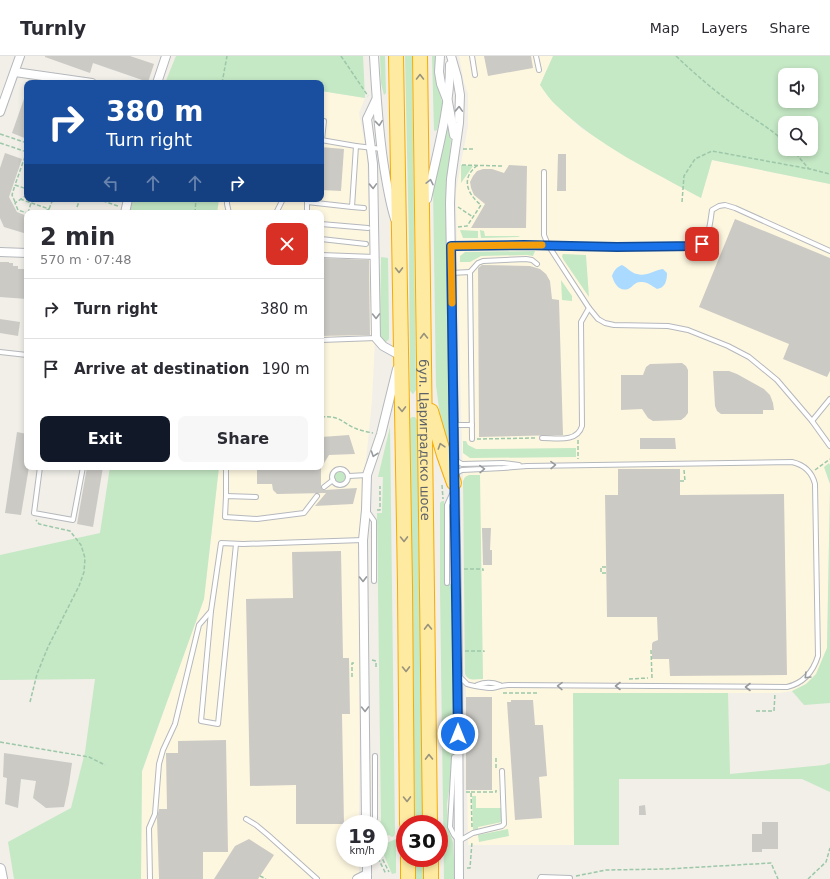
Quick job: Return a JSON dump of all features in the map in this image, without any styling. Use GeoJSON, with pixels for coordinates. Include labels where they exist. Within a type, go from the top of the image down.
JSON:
{"type":"FeatureCollection","features":[{"type":"Feature","properties":{"kind":"highway","name":"бул. Цариградско шосе"},"geometry":{"type":"LineString","coordinates":[[396,56],[405,577],[407,815]]}},
{"type":"Feature","properties":{"kind":"highway","name":"бул. Цариградско шосе"},"geometry":{"type":"LineString","coordinates":[[420,56],[430,815]]}},
{"type":"Feature","properties":{"kind":"highway"},"geometry":{"type":"LineString","coordinates":[[425,389],[451,484]]}},
{"type":"Feature","properties":{"kind":"highway"},"geometry":{"type":"LineString","coordinates":[[408,867],[408,879]]}},
{"type":"Feature","properties":{"kind":"highway"},"geometry":{"type":"LineString","coordinates":[[431,867],[431,879]]}},
{"type":"Feature","properties":{"kind":"street"},"geometry":{"type":"LineString","coordinates":[[0,112],[20,56]]}},
{"type":"Feature","properties":{"kind":"street"},"geometry":{"type":"LineString","coordinates":[[158,80],[166,56]]}},
{"type":"Feature","properties":{"kind":"street"},"geometry":{"type":"LineString","coordinates":[[374,56],[376,100],[389,200],[399,231]]}},
{"type":"Feature","properties":{"kind":"street"},"geometry":{"type":"LineString","coordinates":[[440,56],[441,84],[448,102]]}},
{"type":"Feature","properties":{"kind":"street"},"geometry":{"type":"LineString","coordinates":[[422,220],[448,102],[451,56]]}},
{"type":"Feature","properties":{"kind":"street","name":"бул. Цариградско шосе"},"geometry":{"type":"LineString","coordinates":[[451,56],[460,95],[458,148],[450,191],[454,425],[454,457],[451,484],[458,671],[459,879]]}},
{"type":"Feature","properties":{"kind":"street"},"geometry":{"type":"LineString","coordinates":[[15,72],[71,80]]}},
{"type":"Feature","properties":{"kind":"street"},"geometry":{"type":"LineString","coordinates":[[376,100],[367,119],[373,164],[376,338],[383,346],[400,356]]}},
{"type":"Feature","properties":{"kind":"street","name":"бул. Цариградско шосе"},"geometry":{"type":"LineString","coordinates":[[448,102],[458,148]]}},
{"type":"Feature","properties":{"kind":"street"},"geometry":{"type":"LineString","coordinates":[[0,252],[24,253]]}},
{"type":"Feature","properties":{"kind":"street","name":"бул. Цариградско шосе"},"geometry":{"type":"LineString","coordinates":[[366,815],[363,540],[367,474],[381,434],[400,356]]}},
{"type":"Feature","properties":{"kind":"street"},"geometry":{"type":"LineString","coordinates":[[0,869],[2,879]]}},
{"type":"Feature","properties":{"kind":"street"},"geometry":{"type":"LineString","coordinates":[[357,879],[367,877]]}},
{"type":"Feature","properties":{"kind":"lane"},"geometry":{"type":"LineString","coordinates":[[472,56],[475,75]]}},
{"type":"Feature","properties":{"kind":"lane"},"geometry":{"type":"LineString","coordinates":[[536,56],[539,70]]}},
{"type":"Feature","properties":{"kind":"lane"},"geometry":{"type":"LineString","coordinates":[[324,140],[382,149]]}},
{"type":"Feature","properties":{"kind":"lane"},"geometry":{"type":"LineString","coordinates":[[352,207],[356,146]]}},
{"type":"Feature","properties":{"kind":"lane"},"geometry":{"type":"LineString","coordinates":[[544,172],[544,235],[548,245],[589,308],[598,319],[605,323],[668,326],[688,330],[728,346],[750,357],[777,380],[812,421],[830,446]]}},
{"type":"Feature","properties":{"kind":"lane"},"geometry":{"type":"LineString","coordinates":[[307,202],[364,208]]}},
{"type":"Feature","properties":{"kind":"lane"},"geometry":{"type":"LineString","coordinates":[[451,246],[697,246],[702,244],[706,239],[712,210],[719,206],[725,205],[830,251]]}},
{"type":"Feature","properties":{"kind":"lane"},"geometry":{"type":"LineString","coordinates":[[324,224],[368,228]]}},
{"type":"Feature","properties":{"kind":"lane"},"geometry":{"type":"LineString","coordinates":[[324,239],[366,244]]}},
{"type":"Feature","properties":{"kind":"lane"},"geometry":{"type":"LineString","coordinates":[[324,255],[375,257]]}},
{"type":"Feature","properties":{"kind":"lane"},"geometry":{"type":"LineString","coordinates":[[472,439],[470,272],[478,263],[483,261],[526,259],[532,260],[537,264]]}},
{"type":"Feature","properties":{"kind":"lane"},"geometry":{"type":"LineString","coordinates":[[451,273],[470,272]]}},
{"type":"Feature","properties":{"kind":"lane"},"geometry":{"type":"LineString","coordinates":[[542,438],[571,438],[578,434],[582,426],[582,322],[589,308]]}},
{"type":"Feature","properties":{"kind":"lane"},"geometry":{"type":"LineString","coordinates":[[324,340],[376,338]]}},
{"type":"Feature","properties":{"kind":"lane"},"geometry":{"type":"LineString","coordinates":[[0,352],[24,355]]}},
{"type":"Feature","properties":{"kind":"lane"},"geometry":{"type":"LineString","coordinates":[[812,421],[830,399]]}},
{"type":"Feature","properties":{"kind":"lane"},"geometry":{"type":"LineString","coordinates":[[454,425],[472,425]]}},
{"type":"Feature","properties":{"kind":"lane"},"geometry":{"type":"LineString","coordinates":[[825,439],[830,436]]}},
{"type":"Feature","properties":{"kind":"lane"},"geometry":{"type":"LineString","coordinates":[[454,457],[457,462],[462,464],[503,463],[527,466]]}},
{"type":"Feature","properties":{"kind":"lane"},"geometry":{"type":"LineString","coordinates":[[447,583],[447,505],[451,484],[457,472],[462,470],[527,466],[792,462],[802,466],[811,473],[815,484],[818,656],[811,673],[802,680],[787,687],[500,685],[494,682],[470,685],[464,682],[458,671]]}},
{"type":"Feature","properties":{"kind":"lane"},"geometry":{"type":"LineString","coordinates":[[338,469],[346,471],[349,476],[346,483],[341,485],[336,484],[333,480],[332,474],[338,469]]}},
{"type":"Feature","properties":{"kind":"lane"},"geometry":{"type":"LineString","coordinates":[[40,470],[34,513],[73,520],[82,470]]}},
{"type":"Feature","properties":{"kind":"lane"},"geometry":{"type":"LineString","coordinates":[[226,470],[225,517],[257,519],[304,513],[317,496]]}},
{"type":"Feature","properties":{"kind":"lane"},"geometry":{"type":"LineString","coordinates":[[349,476],[367,474]]}},
{"type":"Feature","properties":{"kind":"lane"},"geometry":{"type":"LineString","coordinates":[[324,487],[333,480]]}},
{"type":"Feature","properties":{"kind":"lane"},"geometry":{"type":"LineString","coordinates":[[226,496],[256,497]]}},
{"type":"Feature","properties":{"kind":"lane"},"geometry":{"type":"LineString","coordinates":[[366,510],[374,521],[374,581]]}},
{"type":"Feature","properties":{"kind":"lane"},"geometry":{"type":"LineString","coordinates":[[236,544],[218,724],[201,721],[211,611],[221,543],[236,544],[363,540]]}},
{"type":"Feature","properties":{"kind":"lane"},"geometry":{"type":"LineString","coordinates":[[150,879],[149,828],[155,814],[159,764],[167,740],[175,724],[199,626],[211,611]]}},
{"type":"Feature","properties":{"kind":"lane"},"geometry":{"type":"LineString","coordinates":[[375,756],[375,815]]}},
{"type":"Feature","properties":{"kind":"lane"},"geometry":{"type":"LineString","coordinates":[[454,757],[450,827],[454,836],[459,841],[473,833],[502,826],[504,824],[502,771]]}},
{"type":"Feature","properties":{"kind":"lane"},"geometry":{"type":"LineString","coordinates":[[246,820],[256,825],[268,835],[316,879]]}},
{"type":"Feature","properties":{"kind":"lane"},"geometry":{"type":"LineString","coordinates":[[540,879],[541,877],[570,878]]}},
{"type":"Feature","properties":{"kind":"path"},"geometry":{"type":"LineString","coordinates":[[223,80],[227,56]]}},
{"type":"Feature","properties":{"kind":"path"},"geometry":{"type":"LineString","coordinates":[[341,56],[368,98],[376,100]]}},
{"type":"Feature","properties":{"kind":"path"},"geometry":{"type":"LineString","coordinates":[[676,56],[700,79],[778,136]]}},
{"type":"Feature","properties":{"kind":"path"},"geometry":{"type":"LineString","coordinates":[[0,134],[24,142]]}},
{"type":"Feature","properties":{"kind":"path"},"geometry":{"type":"LineString","coordinates":[[0,143],[24,151]]}},
{"type":"Feature","properties":{"kind":"path"},"geometry":{"type":"LineString","coordinates":[[458,148],[475,149]]}},
{"type":"Feature","properties":{"kind":"path"},"geometry":{"type":"LineString","coordinates":[[682,202],[684,176],[696,159],[712,151],[830,174]]}},
{"type":"Feature","properties":{"kind":"path"},"geometry":{"type":"LineString","coordinates":[[798,156],[810,169]]}},
{"type":"Feature","properties":{"kind":"path"},"geometry":{"type":"LineString","coordinates":[[24,160],[12,195],[18,210],[24,212]]}},
{"type":"Feature","properties":{"kind":"path"},"geometry":{"type":"LineString","coordinates":[[459,164],[502,166]]}},
{"type":"Feature","properties":{"kind":"path"},"geometry":{"type":"LineString","coordinates":[[458,227],[467,226],[481,205],[471,195],[467,185],[467,179],[474,168],[478,165]]}},
{"type":"Feature","properties":{"kind":"path"},"geometry":{"type":"LineString","coordinates":[[15,185],[24,188]]}},
{"type":"Feature","properties":{"kind":"path"},"geometry":{"type":"LineString","coordinates":[[15,203],[24,197]]}},
{"type":"Feature","properties":{"kind":"path"},"geometry":{"type":"LineString","coordinates":[[20,199],[24,200]]}},
{"type":"Feature","properties":{"kind":"path"},"geometry":{"type":"LineString","coordinates":[[28,210],[31,203],[49,209],[52,202]]}},
{"type":"Feature","properties":{"kind":"path"},"geometry":{"type":"LineString","coordinates":[[77,207],[79,202]]}},
{"type":"Feature","properties":{"kind":"path"},"geometry":{"type":"LineString","coordinates":[[104,202],[123,210]]}},
{"type":"Feature","properties":{"kind":"path"},"geometry":{"type":"LineString","coordinates":[[458,207],[473,217]]}},
{"type":"Feature","properties":{"kind":"path"},"geometry":{"type":"LineString","coordinates":[[324,417],[332,416],[340,419],[357,430],[381,434]]}},
{"type":"Feature","properties":{"kind":"path"},"geometry":{"type":"LineString","coordinates":[[578,434],[578,459]]}},
{"type":"Feature","properties":{"kind":"path"},"geometry":{"type":"LineString","coordinates":[[472,439],[542,438]]}},
{"type":"Feature","properties":{"kind":"path"},"geometry":{"type":"LineString","coordinates":[[821,466],[830,459]]}},
{"type":"Feature","properties":{"kind":"path"},"geometry":{"type":"LineString","coordinates":[[680,481],[685,481],[684,464]]}},
{"type":"Feature","properties":{"kind":"path"},"geometry":{"type":"LineString","coordinates":[[442,497],[451,484]]}},
{"type":"Feature","properties":{"kind":"path"},"geometry":{"type":"LineString","coordinates":[[377,510],[380,510],[380,486]]}},
{"type":"Feature","properties":{"kind":"path"},"geometry":{"type":"LineString","coordinates":[[30,702],[36,674],[79,586],[84,572],[85,558],[81,545],[70,531],[39,524],[34,513]]}},
{"type":"Feature","properties":{"kind":"path"},"geometry":{"type":"LineString","coordinates":[[606,567],[601,567],[601,573],[606,573]]}},
{"type":"Feature","properties":{"kind":"path"},"geometry":{"type":"LineString","coordinates":[[462,569],[483,569],[483,571]]}},
{"type":"Feature","properties":{"kind":"path"},"geometry":{"type":"LineString","coordinates":[[463,651],[484,650],[484,652]]}},
{"type":"Feature","properties":{"kind":"path"},"geometry":{"type":"LineString","coordinates":[[651,650],[652,678]]}},
{"type":"Feature","properties":{"kind":"path"},"geometry":{"type":"LineString","coordinates":[[376,662],[376,668]]}},
{"type":"Feature","properties":{"kind":"path"},"geometry":{"type":"LineString","coordinates":[[352,677],[352,663],[359,663]]}},
{"type":"Feature","properties":{"kind":"path"},"geometry":{"type":"LineString","coordinates":[[756,711],[774,711],[775,687]]}},
{"type":"Feature","properties":{"kind":"path"},"geometry":{"type":"LineString","coordinates":[[503,693],[536,693]]}},
{"type":"Feature","properties":{"kind":"path"},"geometry":{"type":"LineString","coordinates":[[0,742],[89,757],[105,765]]}},
{"type":"Feature","properties":{"kind":"path"},"geometry":{"type":"LineString","coordinates":[[496,758],[496,772]]}},
{"type":"Feature","properties":{"kind":"path"},"geometry":{"type":"LineString","coordinates":[[464,792],[496,792],[496,785]]}},
{"type":"Feature","properties":{"kind":"path"},"geometry":{"type":"LineString","coordinates":[[471,792],[472,828]]}},
{"type":"Feature","properties":{"kind":"path"},"geometry":{"type":"LineString","coordinates":[[467,868],[470,868],[472,838]]}},
{"type":"Feature","properties":{"kind":"path"},"geometry":{"type":"LineString","coordinates":[[808,879],[826,862],[830,848]]}},
{"type":"Feature","properties":{"kind":"path"},"geometry":{"type":"LineString","coordinates":[[570,878],[606,870],[667,869],[771,863],[778,879]]}},
{"type":"Feature","properties":{"kind":"path"},"geometry":{"type":"LineString","coordinates":[[383,867],[386,874]]}},
{"type":"Feature","properties":{"kind":"path"},"geometry":{"type":"LineString","coordinates":[[386,867],[389,872]]}},
{"type":"Feature","properties":{"kind":"path"},"geometry":{"type":"LineString","coordinates":[[260,876],[266,879]]}},
{"type":"Feature","properties":{"kind":"shaded area"},"geometry":{"type":"Polygon","coordinates":[[[459,56],[553,56],[540,85],[556,105],[581,128],[632,160],[701,198],[712,160],[830,184],[830,465],[829,464],[824,467],[830,484],[827,648],[816,674],[806,684],[792,691],[779,693],[573,693],[574,845],[468,845],[463,481],[456,191],[468,126],[468,94],[459,56]]]}},
{"type":"Feature","properties":{"kind":"shaded area"},"geometry":{"type":"Polygon","coordinates":[[[324,91],[365,98],[359,113],[367,155],[370,255],[374,259],[375,340],[372,401],[360,519],[359,815],[336,815],[336,867],[359,867],[359,879],[141,879],[142,772],[204,599],[219,470],[324,470],[324,210],[217,210],[219,202],[324,202],[324,91]]]}},
{"type":"Feature","properties":{"kind":"green space"},"geometry":{"type":"Polygon","coordinates":[[[176,56],[363,56],[365,98],[324,91],[324,80],[166,80],[176,56]]]}},
{"type":"Feature","properties":{"kind":"green space"},"geometry":{"type":"Polygon","coordinates":[[[380,56],[385,56],[386,93],[384,95],[381,83],[380,56]]]}},
{"type":"Feature","properties":{"kind":"green space"},"geometry":{"type":"Polygon","coordinates":[[[405,56],[412,56],[416,390],[413,394],[410,391],[405,56]]]}},
{"type":"Feature","properties":{"kind":"green space"},"geometry":{"type":"Polygon","coordinates":[[[432,56],[435,56],[437,83],[443,105],[437,130],[435,131],[434,130],[432,56]]]}},
{"type":"Feature","properties":{"kind":"green space"},"geometry":{"type":"Polygon","coordinates":[[[553,56],[830,56],[830,184],[712,160],[701,198],[608,146],[573,120],[554,104],[540,85],[553,56]]]}},
{"type":"Feature","properties":{"kind":"green space"},"geometry":{"type":"Polygon","coordinates":[[[448,123],[452,127],[447,195],[448,453],[442,432],[436,385],[433,186],[448,123]]]}},
{"type":"Feature","properties":{"kind":"green space"},"geometry":{"type":"Polygon","coordinates":[[[461,165],[473,166],[461,183],[461,165]]]}},
{"type":"Feature","properties":{"kind":"green space"},"geometry":{"type":"Polygon","coordinates":[[[130,202],[219,202],[217,210],[128,210],[130,202]]]}},
{"type":"Feature","properties":{"kind":"green space"},"geometry":{"type":"Polygon","coordinates":[[[460,230],[478,231],[478,238],[463,238],[460,230]]]}},
{"type":"Feature","properties":{"kind":"green space"},"geometry":{"type":"Polygon","coordinates":[[[480,230],[484,231],[485,236],[520,236],[481,238],[480,230]]]}},
{"type":"Feature","properties":{"kind":"green space"},"geometry":{"type":"Polygon","coordinates":[[[535,251],[533,256],[481,256],[470,262],[460,262],[460,256],[465,252],[535,251]]]}},
{"type":"Feature","properties":{"kind":"green space"},"geometry":{"type":"Polygon","coordinates":[[[563,254],[586,255],[589,297],[563,259],[563,254]]]}},
{"type":"Feature","properties":{"kind":"green space"},"geometry":{"type":"Polygon","coordinates":[[[381,257],[388,258],[389,339],[385,343],[380,334],[381,257]]]}},
{"type":"Feature","properties":{"kind":"green space"},"geometry":{"type":"Polygon","coordinates":[[[561,280],[572,296],[572,301],[562,300],[561,280]]]}},
{"type":"Feature","properties":{"kind":"green space"},"geometry":{"type":"Polygon","coordinates":[[[415,417],[417,420],[423,815],[415,815],[410,419],[415,417]]]}},
{"type":"Feature","properties":{"kind":"green space"},"geometry":{"type":"Polygon","coordinates":[[[390,427],[395,833],[392,837],[388,836],[388,815],[381,815],[377,513],[382,513],[383,477],[378,477],[390,427]]]}},
{"type":"Feature","properties":{"kind":"green space"},"geometry":{"type":"Polygon","coordinates":[[[463,441],[466,441],[468,445],[476,449],[576,448],[576,457],[470,458],[463,453],[463,441]]]}},
{"type":"Feature","properties":{"kind":"green space"},"geometry":{"type":"Polygon","coordinates":[[[829,463],[830,465],[830,484],[824,467],[829,463]]]}},
{"type":"Feature","properties":{"kind":"green space"},"geometry":{"type":"Polygon","coordinates":[[[110,470],[219,470],[204,599],[142,771],[141,879],[14,879],[8,842],[71,808],[85,752],[95,679],[0,680],[0,555],[100,533],[110,470]]]}},
{"type":"Feature","properties":{"kind":"green space"},"geometry":{"type":"Polygon","coordinates":[[[338,472],[342,472],[344,473],[344,481],[338,482],[335,479],[335,475],[338,472]]]}},
{"type":"Feature","properties":{"kind":"green space"},"geometry":{"type":"Polygon","coordinates":[[[469,475],[480,475],[483,679],[475,680],[466,677],[465,674],[463,481],[465,477],[469,475]]]}},
{"type":"Feature","properties":{"kind":"green space"},"geometry":{"type":"Polygon","coordinates":[[[830,488],[830,703],[804,705],[792,691],[806,684],[816,674],[827,648],[830,488]]]}},
{"type":"Feature","properties":{"kind":"green space"},"geometry":{"type":"Polygon","coordinates":[[[444,501],[444,584],[452,584],[454,757],[447,804],[447,815],[443,815],[440,503],[444,501]]]}},
{"type":"Feature","properties":{"kind":"green space"},"geometry":{"type":"Polygon","coordinates":[[[573,693],[728,693],[730,774],[824,765],[830,763],[830,792],[802,779],[619,779],[619,845],[574,845],[573,693]]]}},
{"type":"Feature","properties":{"kind":"green space"},"geometry":{"type":"Polygon","coordinates":[[[472,796],[476,796],[476,808],[502,808],[502,822],[478,827],[478,829],[473,830],[472,796]]]}},
{"type":"Feature","properties":{"kind":"green space"},"geometry":{"type":"Polygon","coordinates":[[[448,829],[453,842],[455,879],[444,879],[444,867],[448,867],[448,829]]]}},
{"type":"Feature","properties":{"kind":"green space"},"geometry":{"type":"Polygon","coordinates":[[[508,829],[509,836],[479,842],[478,835],[508,829]]]}},
{"type":"Feature","properties":{"kind":"green space"},"geometry":{"type":"Polygon","coordinates":[[[396,839],[396,873],[392,874],[388,865],[388,842],[396,839]]]}},
{"type":"Feature","properties":{"kind":"green space"},"geometry":{"type":"Polygon","coordinates":[[[416,867],[423,867],[423,879],[416,879],[416,867]]]}},
{"type":"Feature","properties":{"kind":"water"},"geometry":{"type":"Polygon","coordinates":[[[622,265],[633,273],[640,275],[663,269],[667,273],[664,286],[657,289],[648,283],[640,282],[625,290],[620,288],[612,276],[616,269],[622,265]]]}},
{"type":"Feature","properties":{"kind":"building"},"geometry":{"type":"Polygon","coordinates":[[[130,56],[154,64],[149,80],[142,80],[93,63],[90,73],[45,57],[130,56]]]}},
{"type":"Feature","properties":{"kind":"building"},"geometry":{"type":"Polygon","coordinates":[[[484,56],[531,56],[533,68],[488,76],[484,56]]]}},
{"type":"Feature","properties":{"kind":"building"},"geometry":{"type":"Polygon","coordinates":[[[24,99],[24,138],[12,133],[24,99]]]}},
{"type":"Feature","properties":{"kind":"building"},"geometry":{"type":"Polygon","coordinates":[[[324,147],[344,149],[341,191],[324,190],[324,147]]]}},
{"type":"Feature","properties":{"kind":"building"},"geometry":{"type":"Polygon","coordinates":[[[5,153],[22,159],[9,197],[17,212],[24,215],[24,233],[4,227],[0,218],[0,168],[5,153]]]}},
{"type":"Feature","properties":{"kind":"building"},"geometry":{"type":"Polygon","coordinates":[[[558,154],[566,154],[566,191],[557,191],[558,154]]]}},
{"type":"Feature","properties":{"kind":"building"},"geometry":{"type":"Polygon","coordinates":[[[509,165],[527,166],[526,228],[471,228],[485,204],[474,195],[471,188],[470,182],[473,176],[477,171],[483,169],[492,169],[504,173],[509,165]]]}},
{"type":"Feature","properties":{"kind":"building"},"geometry":{"type":"Polygon","coordinates":[[[735,219],[830,258],[830,371],[827,377],[783,359],[789,344],[699,307],[735,219]]]}},
{"type":"Feature","properties":{"kind":"building"},"geometry":{"type":"Polygon","coordinates":[[[324,258],[369,260],[370,335],[324,336],[324,258]]]}},
{"type":"Feature","properties":{"kind":"building"},"geometry":{"type":"Polygon","coordinates":[[[0,262],[13,263],[13,266],[18,266],[18,269],[24,269],[24,299],[0,297],[0,262]]]}},
{"type":"Feature","properties":{"kind":"building"},"geometry":{"type":"Polygon","coordinates":[[[482,265],[530,266],[540,269],[546,274],[550,281],[552,299],[559,300],[563,435],[479,437],[478,268],[482,265]]]}},
{"type":"Feature","properties":{"kind":"building"},"geometry":{"type":"Polygon","coordinates":[[[0,319],[20,322],[18,336],[0,333],[0,319]]]}},
{"type":"Feature","properties":{"kind":"building"},"geometry":{"type":"Polygon","coordinates":[[[682,363],[688,370],[688,413],[685,417],[681,420],[653,421],[648,418],[642,409],[621,410],[621,375],[643,375],[646,367],[650,364],[682,363]]]}},
{"type":"Feature","properties":{"kind":"building"},"geometry":{"type":"Polygon","coordinates":[[[713,371],[729,371],[764,389],[770,395],[774,410],[763,410],[763,414],[721,414],[717,411],[715,406],[713,371]]]}},
{"type":"Feature","properties":{"kind":"building"},"geometry":{"type":"Polygon","coordinates":[[[17,432],[24,433],[24,470],[28,470],[21,515],[5,513],[17,432]]]}},
{"type":"Feature","properties":{"kind":"building"},"geometry":{"type":"Polygon","coordinates":[[[349,435],[355,454],[329,455],[324,463],[324,437],[349,435]]]}},
{"type":"Feature","properties":{"kind":"building"},"geometry":{"type":"Polygon","coordinates":[[[640,438],[675,438],[676,449],[640,449],[640,438]]]}},
{"type":"Feature","properties":{"kind":"building"},"geometry":{"type":"Polygon","coordinates":[[[618,469],[680,469],[680,495],[784,494],[787,675],[670,676],[669,659],[652,659],[652,644],[658,640],[657,617],[607,617],[605,495],[618,495],[618,469]]]}},
{"type":"Feature","properties":{"kind":"building"},"geometry":{"type":"Polygon","coordinates":[[[86,470],[102,470],[93,527],[77,524],[86,470]]]}},
{"type":"Feature","properties":{"kind":"building"},"geometry":{"type":"Polygon","coordinates":[[[257,470],[321,470],[321,487],[324,490],[357,488],[353,504],[315,506],[326,493],[277,494],[273,490],[272,484],[257,484],[257,470]]]}},
{"type":"Feature","properties":{"kind":"building"},"geometry":{"type":"Polygon","coordinates":[[[482,528],[491,528],[490,550],[492,550],[492,565],[483,565],[482,528]]]}},
{"type":"Feature","properties":{"kind":"building"},"geometry":{"type":"Polygon","coordinates":[[[341,551],[343,658],[349,658],[350,714],[342,714],[344,815],[336,815],[336,824],[296,824],[296,785],[250,786],[246,599],[293,598],[292,552],[341,551]]]}},
{"type":"Feature","properties":{"kind":"building"},"geometry":{"type":"Polygon","coordinates":[[[466,697],[492,697],[492,790],[466,790],[466,697]]]}},
{"type":"Feature","properties":{"kind":"building"},"geometry":{"type":"Polygon","coordinates":[[[511,700],[533,700],[535,725],[543,725],[547,776],[539,777],[542,818],[515,820],[507,702],[511,702],[511,700]]]}},
{"type":"Feature","properties":{"kind":"building"},"geometry":{"type":"Polygon","coordinates":[[[226,740],[228,852],[203,852],[203,879],[159,879],[157,818],[159,809],[167,809],[166,753],[178,753],[178,741],[226,740]]]}},
{"type":"Feature","properties":{"kind":"building"},"geometry":{"type":"Polygon","coordinates":[[[4,753],[72,763],[64,807],[46,808],[33,798],[36,781],[21,779],[18,808],[5,804],[7,778],[3,777],[4,753]]]}},
{"type":"Feature","properties":{"kind":"building"},"geometry":{"type":"Polygon","coordinates":[[[645,805],[646,815],[639,815],[639,806],[645,805]]]}},
{"type":"Feature","properties":{"kind":"building"},"geometry":{"type":"Polygon","coordinates":[[[762,822],[778,822],[778,849],[762,849],[762,852],[752,852],[752,834],[762,834],[762,822]]]}},
{"type":"Feature","properties":{"kind":"building"},"geometry":{"type":"Polygon","coordinates":[[[249,839],[274,855],[258,879],[214,879],[235,846],[249,839]]]}},
{"type":"Feature","properties":{"kind":"slow traffic"},"geometry":{"type":"LineString","coordinates":[[452,303],[451,246],[542,245]]}},
{"type":"Feature","properties":{"kind":"route"},"geometry":{"type":"LineString","coordinates":[[458,734],[451,246],[548,245],[617,247],[697,246],[702,244]]}}]}
